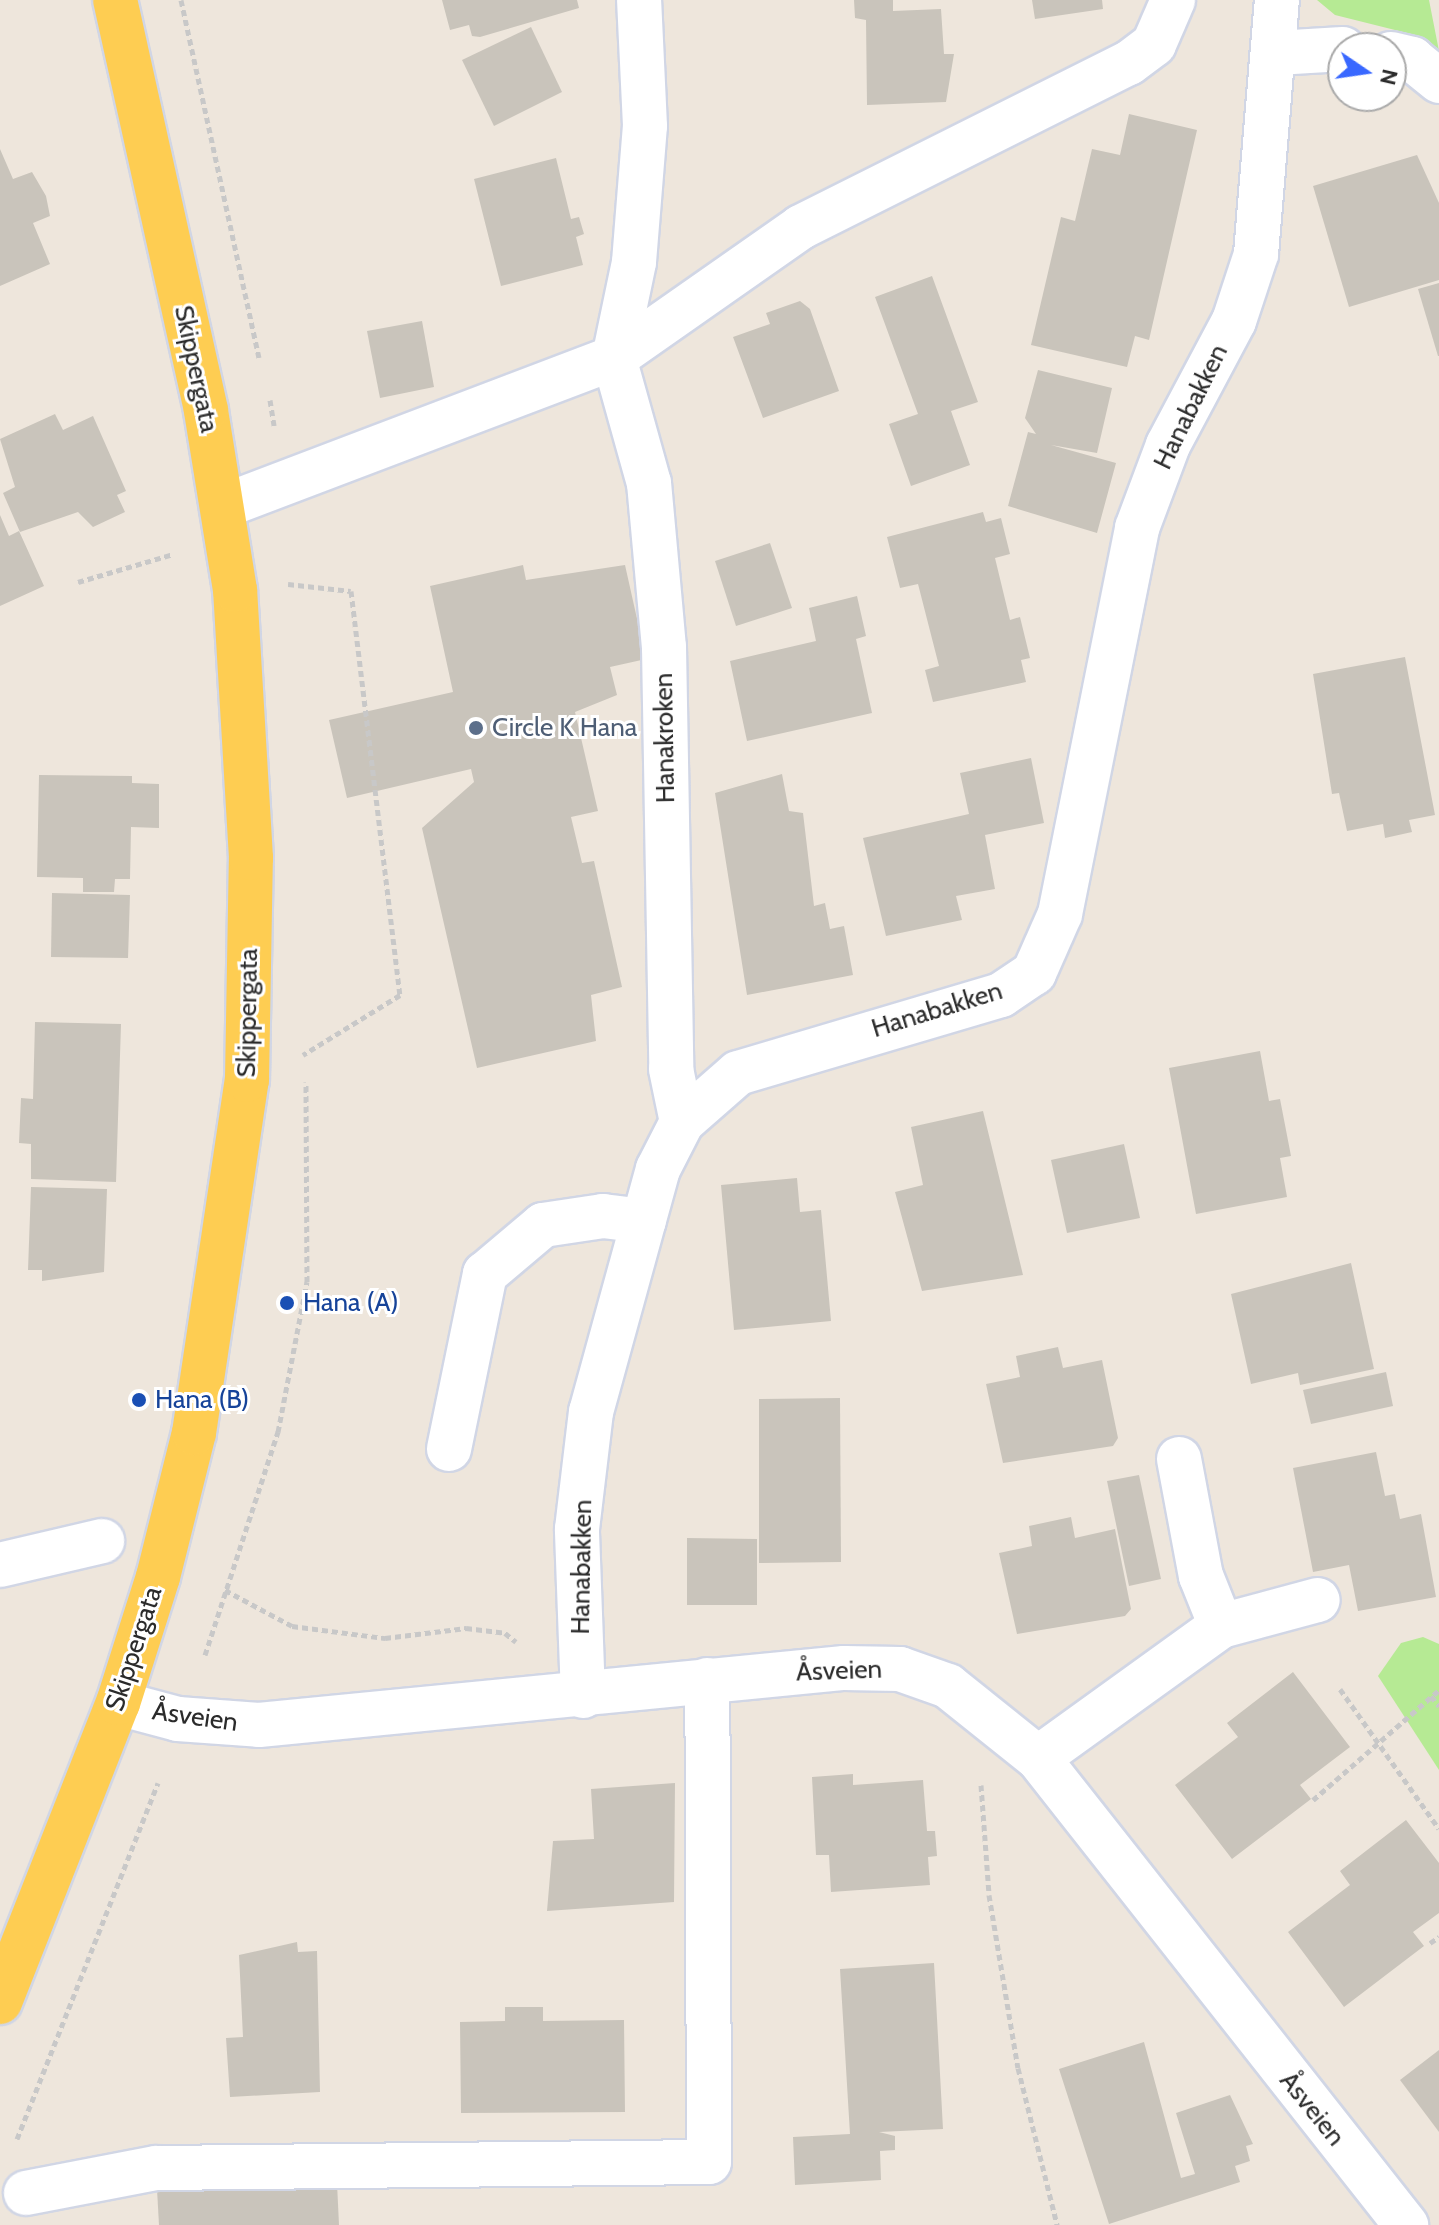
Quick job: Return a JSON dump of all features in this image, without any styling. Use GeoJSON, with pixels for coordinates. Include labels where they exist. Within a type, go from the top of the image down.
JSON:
{"type":"FeatureCollection","features":[{"type":"Feature","properties":{"kind":"main road","name":"Skippergata"},"geometry":{"type":"LineString","coordinates":[[0,2002],[118,1703],[194,1433],[247,1080],[251,858],[235,590],[224,506],[115,0]]}},
{"type":"Feature","properties":{"kind":"street","name":"Hanakroken"},"geometry":{"type":"LineString","coordinates":[[639,0],[645,126],[634,262],[614,358],[649,483],[664,647],[671,1069],[682,1122]]}},
{"type":"Feature","properties":{"kind":"street"},"geometry":{"type":"LineString","coordinates":[[224,506],[614,358],[801,227],[1129,63],[1154,44],[1173,0]]}},
{"type":"Feature","properties":{"kind":"street","name":"Hanabakken"},"geometry":{"type":"LineString","coordinates":[[583,1696],[577,1529],[591,1412],[644,1221],[682,1122],[738,1073],[1001,995],[1034,973],[1060,914],[1137,528],[1168,445],[1234,321],[1256,254],[1276,53],[1277,0]]}},
{"type":"Feature","properties":{"kind":"street"},"geometry":{"type":"LineString","coordinates":[[1276,53],[1327,50]]}},
{"type":"Feature","properties":{"kind":"street"},"geometry":{"type":"LineString","coordinates":[[1407,58],[1439,81]]}},
{"type":"Feature","properties":{"kind":"street"},"geometry":{"type":"LineString","coordinates":[[449,1449],[485,1274],[543,1225],[603,1216],[644,1221]]}},
{"type":"Feature","properties":{"kind":"street"},"geometry":{"type":"LineString","coordinates":[[1179,1459],[1201,1576],[1221,1626]]}},
{"type":"Feature","properties":{"kind":"street"},"geometry":{"type":"LineString","coordinates":[[0,1565],[102,1541]]}},
{"type":"Feature","properties":{"kind":"street"},"geometry":{"type":"LineString","coordinates":[[1038,1758],[1221,1626],[1318,1600]]}},
{"type":"Feature","properties":{"kind":"street","name":"Åsveien"},"geometry":{"type":"LineString","coordinates":[[118,1703],[178,1719],[259,1725],[583,1696],[707,1680],[900,1669],[975,1704],[1038,1758],[1406,2225]]}},
{"type":"Feature","properties":{"kind":"street"},"geometry":{"type":"LineString","coordinates":[[18,2188],[156,2168],[709,2162],[707,1680]]}},
{"type":"Feature","properties":{"kind":"path"},"geometry":{"type":"LineString","coordinates":[[181,0],[259,358]]}},
{"type":"Feature","properties":{"kind":"path"},"geometry":{"type":"LineString","coordinates":[[78,582],[175,553]]}},
{"type":"Feature","properties":{"kind":"path"},"geometry":{"type":"LineString","coordinates":[[235,590],[278,583],[351,591],[400,995],[247,1080]]}},
{"type":"Feature","properties":{"kind":"path"},"geometry":{"type":"LineString","coordinates":[[225,1590],[292,1626],[385,1638],[466,1628],[505,1633]]}},
{"type":"Feature","properties":{"kind":"path"},"geometry":{"type":"LineString","coordinates":[[1340,1689],[1375,1745],[1439,1829]]}},
{"type":"Feature","properties":{"kind":"path"},"geometry":{"type":"LineString","coordinates":[[1313,1800],[1439,1690]]}},
{"type":"Feature","properties":{"kind":"path"},"geometry":{"type":"LineString","coordinates":[[1431,1696],[1439,1706]]}},
{"type":"Feature","properties":{"kind":"path"},"geometry":{"type":"LineString","coordinates":[[975,1704],[989,1895],[1018,2068],[1057,2225]]}},
{"type":"Feature","properties":{"kind":"path"},"geometry":{"type":"LineString","coordinates":[[18,2188],[158,1783]]}},
{"type":"Feature","properties":{"kind":"path"},"geometry":{"type":"LineString","coordinates":[[1430,1943],[1439,1937]]}},
{"type":"Feature","properties":{"kind":"green space"},"geometry":{"type":"Polygon","coordinates":[[[1317,0],[1429,0],[1439,51],[1419,36],[1335,15],[1317,0]]]}},
{"type":"Feature","properties":{"kind":"green space"},"geometry":{"type":"Polygon","coordinates":[[[1423,1637],[1439,1644],[1439,1770],[1378,1676],[1401,1643],[1423,1637]]]}},
{"type":"Feature","properties":{"kind":"building"},"geometry":{"type":"Polygon","coordinates":[[[442,0],[577,0],[579,8],[480,37],[472,36],[469,25],[450,30],[442,0]]]}},
{"type":"Feature","properties":{"kind":"building"},"geometry":{"type":"Polygon","coordinates":[[[854,0],[893,0],[893,11],[941,9],[944,54],[954,54],[946,102],[867,105],[866,20],[855,18],[854,0]]]}},
{"type":"Feature","properties":{"kind":"building"},"geometry":{"type":"Polygon","coordinates":[[[1032,0],[1102,0],[1103,9],[1035,19],[1032,0]]]}},
{"type":"Feature","properties":{"kind":"building"},"geometry":{"type":"Polygon","coordinates":[[[531,27],[562,92],[494,126],[462,60],[531,27]]]}},
{"type":"Feature","properties":{"kind":"building"},"geometry":{"type":"Polygon","coordinates":[[[1129,114],[1197,130],[1149,340],[1135,336],[1127,367],[1031,345],[1061,217],[1075,221],[1092,149],[1120,155],[1129,114]]]}},
{"type":"Feature","properties":{"kind":"building"},"geometry":{"type":"Polygon","coordinates":[[[0,149],[13,179],[32,172],[46,196],[50,216],[33,223],[50,264],[0,286],[0,149]]]}},
{"type":"Feature","properties":{"kind":"building"},"geometry":{"type":"Polygon","coordinates":[[[1417,155],[1439,203],[1439,280],[1349,307],[1313,186],[1417,155]]]}},
{"type":"Feature","properties":{"kind":"building"},"geometry":{"type":"Polygon","coordinates":[[[556,158],[571,219],[579,217],[584,234],[576,237],[583,265],[501,286],[474,179],[556,158]]]}},
{"type":"Feature","properties":{"kind":"building"},"geometry":{"type":"Polygon","coordinates":[[[932,276],[978,402],[951,411],[970,465],[911,486],[889,424],[918,414],[875,297],[932,276]]]}},
{"type":"Feature","properties":{"kind":"building"},"geometry":{"type":"Polygon","coordinates":[[[1439,283],[1439,356],[1438,356],[1418,289],[1439,283]]]}},
{"type":"Feature","properties":{"kind":"building"},"geometry":{"type":"Polygon","coordinates":[[[800,301],[810,309],[839,391],[763,418],[733,337],[770,324],[766,313],[800,301]]]}},
{"type":"Feature","properties":{"kind":"building"},"geometry":{"type":"Polygon","coordinates":[[[422,321],[434,387],[380,398],[367,331],[422,321]]]}},
{"type":"Feature","properties":{"kind":"building"},"geometry":{"type":"Polygon","coordinates":[[[1038,370],[1112,388],[1097,453],[1051,445],[1116,463],[1097,533],[1008,506],[1028,432],[1036,434],[1025,418],[1038,370]]]}},
{"type":"Feature","properties":{"kind":"building"},"geometry":{"type":"Polygon","coordinates":[[[55,414],[63,430],[93,416],[126,491],[117,495],[125,512],[93,527],[78,512],[20,532],[3,493],[15,487],[0,439],[55,414]]]}},
{"type":"Feature","properties":{"kind":"building"},"geometry":{"type":"Polygon","coordinates":[[[983,512],[986,522],[1001,518],[1010,554],[995,558],[1010,620],[1020,617],[1030,658],[1021,660],[1026,682],[933,702],[925,670],[939,666],[918,584],[900,588],[887,537],[983,512]]]}},
{"type":"Feature","properties":{"kind":"building"},"geometry":{"type":"Polygon","coordinates":[[[0,515],[9,536],[19,531],[44,586],[0,606],[0,515]]]}},
{"type":"Feature","properties":{"kind":"building"},"geometry":{"type":"Polygon","coordinates":[[[770,543],[792,608],[736,626],[715,561],[770,543]]]}},
{"type":"Feature","properties":{"kind":"building"},"geometry":{"type":"Polygon","coordinates":[[[523,565],[526,580],[625,565],[646,659],[610,667],[617,695],[575,712],[598,811],[571,817],[582,863],[594,861],[622,987],[591,995],[596,1041],[477,1068],[422,828],[474,782],[471,769],[347,798],[329,720],[453,692],[430,586],[523,565]]]}},
{"type":"Feature","properties":{"kind":"building"},"geometry":{"type":"Polygon","coordinates":[[[857,596],[866,636],[856,639],[872,713],[747,741],[730,661],[816,641],[809,608],[857,596]]]}},
{"type":"Feature","properties":{"kind":"building"},"geometry":{"type":"Polygon","coordinates":[[[1405,657],[1435,815],[1409,820],[1412,832],[1385,838],[1383,824],[1347,831],[1339,793],[1332,794],[1313,674],[1405,657]]]}},
{"type":"Feature","properties":{"kind":"building"},"geometry":{"type":"Polygon","coordinates":[[[1031,758],[1044,823],[985,835],[995,889],[956,896],[962,920],[886,936],[863,838],[969,814],[960,773],[1031,758]]]}},
{"type":"Feature","properties":{"kind":"building"},"geometry":{"type":"Polygon","coordinates":[[[782,774],[789,811],[803,813],[814,906],[825,903],[830,929],[844,926],[853,975],[747,995],[715,793],[782,774]]]}},
{"type":"Feature","properties":{"kind":"building"},"geometry":{"type":"Polygon","coordinates":[[[39,775],[132,776],[132,783],[159,784],[159,828],[131,827],[130,879],[115,879],[114,892],[83,892],[83,878],[37,877],[39,775]]]}},
{"type":"Feature","properties":{"kind":"building"},"geometry":{"type":"Polygon","coordinates":[[[52,893],[130,895],[128,958],[51,957],[52,893]]]}},
{"type":"Feature","properties":{"kind":"building"},"geometry":{"type":"Polygon","coordinates":[[[35,1022],[121,1024],[116,1182],[31,1179],[31,1144],[19,1143],[21,1098],[33,1099],[35,1022]]]}},
{"type":"Feature","properties":{"kind":"building"},"geometry":{"type":"Polygon","coordinates":[[[1260,1051],[1269,1101],[1280,1099],[1291,1156],[1280,1158],[1287,1197],[1196,1214],[1169,1068],[1260,1051]]]}},
{"type":"Feature","properties":{"kind":"building"},"geometry":{"type":"Polygon","coordinates":[[[983,1111],[1023,1275],[922,1291],[895,1192],[923,1185],[911,1127],[983,1111]]]}},
{"type":"Feature","properties":{"kind":"building"},"geometry":{"type":"Polygon","coordinates":[[[1124,1144],[1140,1218],[1067,1233],[1051,1160],[1124,1144]]]}},
{"type":"Feature","properties":{"kind":"building"},"geometry":{"type":"Polygon","coordinates":[[[797,1178],[800,1212],[821,1210],[831,1321],[734,1330],[721,1185],[797,1178]]]}},
{"type":"Feature","properties":{"kind":"building"},"geometry":{"type":"Polygon","coordinates":[[[31,1187],[107,1189],[104,1272],[42,1281],[42,1270],[28,1270],[31,1187]]]}},
{"type":"Feature","properties":{"kind":"building"},"geometry":{"type":"Polygon","coordinates":[[[1351,1263],[1374,1369],[1300,1385],[1298,1373],[1251,1384],[1231,1294],[1351,1263]]]}},
{"type":"Feature","properties":{"kind":"building"},"geometry":{"type":"Polygon","coordinates":[[[1058,1347],[1063,1368],[1102,1360],[1118,1438],[1113,1446],[1003,1463],[986,1384],[1020,1377],[1016,1356],[1058,1347]]]}},
{"type":"Feature","properties":{"kind":"building"},"geometry":{"type":"Polygon","coordinates":[[[1386,1372],[1393,1406],[1311,1424],[1303,1390],[1386,1372]]]}},
{"type":"Feature","properties":{"kind":"building"},"geometry":{"type":"Polygon","coordinates":[[[840,1398],[841,1562],[759,1563],[759,1399],[840,1398]]]}},
{"type":"Feature","properties":{"kind":"building"},"geometry":{"type":"Polygon","coordinates":[[[1376,1452],[1385,1496],[1395,1494],[1400,1519],[1421,1514],[1436,1597],[1358,1611],[1349,1565],[1313,1572],[1293,1468],[1376,1452]]]}},
{"type":"Feature","properties":{"kind":"building"},"geometry":{"type":"Polygon","coordinates":[[[1139,1475],[1161,1579],[1129,1586],[1107,1481],[1139,1475]]]}},
{"type":"Feature","properties":{"kind":"building"},"geometry":{"type":"Polygon","coordinates":[[[1071,1517],[1075,1538],[1115,1529],[1131,1609],[1125,1616],[1017,1634],[999,1553],[1032,1546],[1029,1526],[1071,1517]]]}},
{"type":"Feature","properties":{"kind":"building"},"geometry":{"type":"Polygon","coordinates":[[[687,1538],[757,1539],[757,1605],[687,1605],[687,1538]]]}},
{"type":"Feature","properties":{"kind":"building"},"geometry":{"type":"Polygon","coordinates":[[[1293,1672],[1350,1747],[1300,1785],[1311,1799],[1232,1859],[1175,1785],[1238,1737],[1227,1723],[1293,1672]]]}},
{"type":"Feature","properties":{"kind":"building"},"geometry":{"type":"Polygon","coordinates":[[[853,1774],[853,1785],[923,1780],[927,1831],[935,1831],[937,1856],[928,1857],[930,1885],[831,1892],[829,1855],[816,1855],[812,1777],[853,1774]]]}},
{"type":"Feature","properties":{"kind":"building"},"geometry":{"type":"Polygon","coordinates":[[[675,1783],[674,1902],[547,1911],[553,1841],[594,1839],[591,1789],[675,1783]]]}},
{"type":"Feature","properties":{"kind":"building"},"geometry":{"type":"Polygon","coordinates":[[[1406,1820],[1439,1863],[1439,1913],[1413,1932],[1424,1946],[1344,2007],[1288,1932],[1350,1885],[1340,1871],[1406,1820]]]}},
{"type":"Feature","properties":{"kind":"building"},"geometry":{"type":"Polygon","coordinates":[[[297,1942],[298,1952],[317,1951],[320,2092],[230,2097],[226,2038],[243,2037],[239,1955],[297,1942]]]}},
{"type":"Feature","properties":{"kind":"building"},"geometry":{"type":"Polygon","coordinates":[[[934,1963],[943,2129],[879,2132],[895,2136],[895,2150],[880,2151],[881,2180],[795,2185],[793,2137],[850,2134],[840,1969],[934,1963]]]}},
{"type":"Feature","properties":{"kind":"building"},"geometry":{"type":"Polygon","coordinates":[[[505,2007],[543,2007],[543,2021],[624,2020],[625,2112],[461,2113],[460,2022],[505,2021],[505,2007]]]}},
{"type":"Feature","properties":{"kind":"building"},"geometry":{"type":"Polygon","coordinates":[[[1144,2042],[1181,2178],[1195,2174],[1176,2113],[1230,2095],[1253,2144],[1246,2146],[1250,2161],[1235,2166],[1240,2182],[1109,2224],[1059,2069],[1144,2042]]]}},
{"type":"Feature","properties":{"kind":"building"},"geometry":{"type":"Polygon","coordinates":[[[1439,2050],[1439,2132],[1400,2080],[1439,2050]]]}},
{"type":"Feature","properties":{"kind":"building"},"geometry":{"type":"Polygon","coordinates":[[[337,2183],[339,2225],[159,2225],[157,2189],[337,2183]]]}},
{"type":"Feature","properties":{"kind":"place","name":"Circle K Hana"},"geometry":{"type":"Point","coordinates":[476,728]}},
{"type":"Feature","properties":{"kind":"place","name":"Hana (A)"},"geometry":{"type":"Point","coordinates":[287,1303]}},
{"type":"Feature","properties":{"kind":"place","name":"Hana (B)"},"geometry":{"type":"Point","coordinates":[139,1400]}}]}
